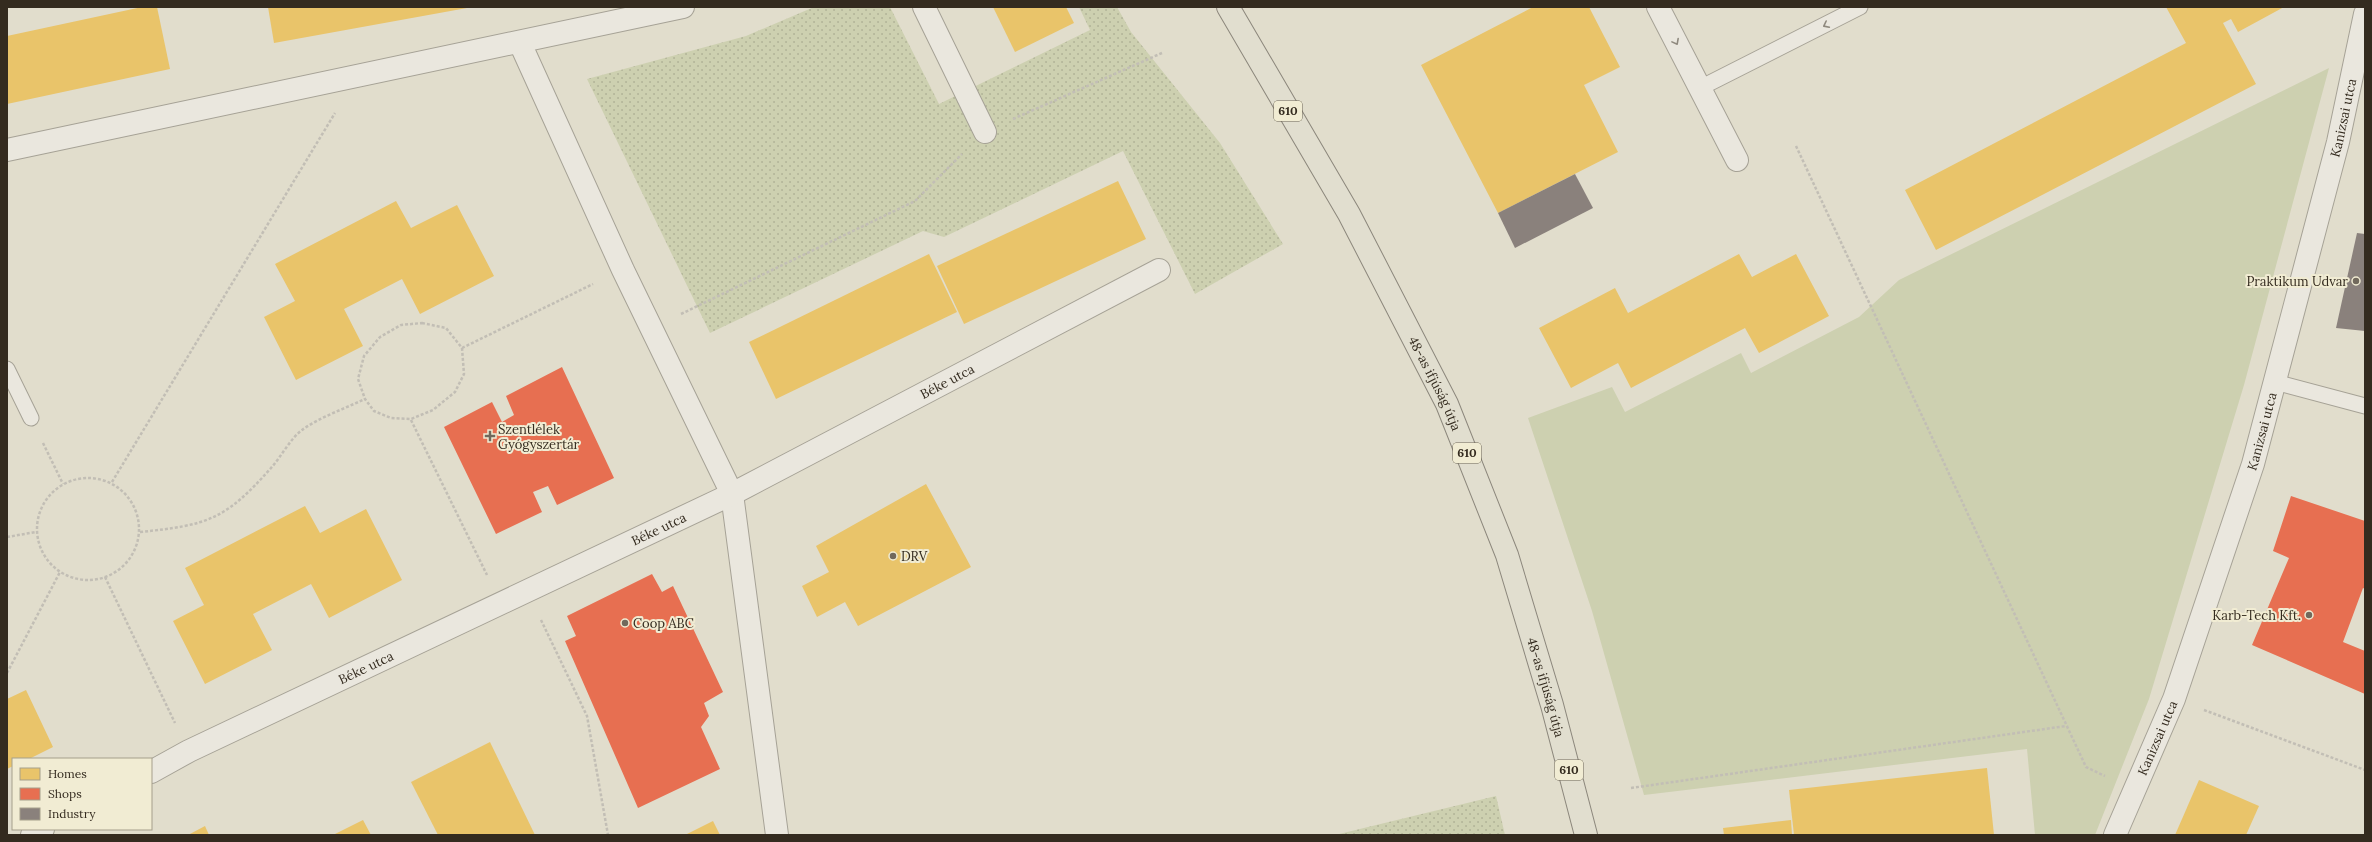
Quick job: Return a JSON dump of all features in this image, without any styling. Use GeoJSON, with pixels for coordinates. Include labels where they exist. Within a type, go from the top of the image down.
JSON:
{"type":"FeatureCollection","features":[{"type":"Feature","properties":{"kind":"main road","name":"48-as ifjúság útja"},"geometry":{"type":"LineString","coordinates":[[1228,7],[1349,214],[1447,404],[1507,555],[1552,705],[1586,835]]}},
{"type":"Feature","properties":{"kind":"street"},"geometry":{"type":"LineString","coordinates":[[7,150],[358,75],[520,43],[683,7]]}},
{"type":"Feature","properties":{"kind":"street"},"geometry":{"type":"LineString","coordinates":[[924,7],[985,132]]}},
{"type":"Feature","properties":{"kind":"street"},"geometry":{"type":"LineString","coordinates":[[1658,7],[1737,160]]}},
{"type":"Feature","properties":{"kind":"street","name":"Kanizsai utca"},"geometry":{"type":"LineString","coordinates":[[2115,835],[2174,699],[2253,464],[2338,142],[2365,14]]}},
{"type":"Feature","properties":{"kind":"street"},"geometry":{"type":"LineString","coordinates":[[520,43],[623,270],[732,494],[777,835]]}},
{"type":"Feature","properties":{"kind":"street","name":"Béke utca"},"geometry":{"type":"LineString","coordinates":[[152,771],[189,752],[732,494],[1159,270]]}},
{"type":"Feature","properties":{"kind":"street"},"geometry":{"type":"LineString","coordinates":[[32,835],[41,830]]}},
{"type":"Feature","properties":{"kind":"lane"},"geometry":{"type":"LineString","coordinates":[[1700,88],[1860,7]]}},
{"type":"Feature","properties":{"kind":"lane"},"geometry":{"type":"LineString","coordinates":[[7,369],[31,418]]}},
{"type":"Feature","properties":{"kind":"lane"},"geometry":{"type":"LineString","coordinates":[[2275,382],[2365,406]]}},
{"type":"Feature","properties":{"kind":"path"},"geometry":{"type":"LineString","coordinates":[[652,328],[915,201],[985,132],[1162,53]]}},
{"type":"Feature","properties":{"kind":"path"},"geometry":{"type":"LineString","coordinates":[[112,482],[358,75]]}},
{"type":"Feature","properties":{"kind":"path"},"geometry":{"type":"LineString","coordinates":[[1796,146],[2086,767],[2135,790]]}},
{"type":"Feature","properties":{"kind":"path"},"geometry":{"type":"LineString","coordinates":[[462,348],[623,270]]}},
{"type":"Feature","properties":{"kind":"path"},"geometry":{"type":"LineString","coordinates":[[422,323],[446,328],[462,348],[464,374],[455,392],[433,410],[411,419],[391,418],[374,411],[365,399],[358,379],[364,356],[380,337],[401,326],[422,323]]}},
{"type":"Feature","properties":{"kind":"path"},"geometry":{"type":"LineString","coordinates":[[140,532],[187,527],[218,516],[240,501],[272,467],[301,431],[365,399]]}},
{"type":"Feature","properties":{"kind":"path"},"geometry":{"type":"LineString","coordinates":[[31,418],[62,484]]}},
{"type":"Feature","properties":{"kind":"path"},"geometry":{"type":"LineString","coordinates":[[411,419],[501,604]]}},
{"type":"Feature","properties":{"kind":"path"},"geometry":{"type":"LineString","coordinates":[[90,477],[112,482],[124,491],[133,503],[138,517],[140,532],[130,560],[119,570],[105,577],[90,580],[74,579],[60,572],[44,554],[36,532],[38,518],[43,504],[51,492],[62,484],[78,478],[90,477]]}},
{"type":"Feature","properties":{"kind":"path"},"geometry":{"type":"LineString","coordinates":[[7,537],[36,532]]}},
{"type":"Feature","properties":{"kind":"path"},"geometry":{"type":"LineString","coordinates":[[7,673],[60,572]]}},
{"type":"Feature","properties":{"kind":"path"},"geometry":{"type":"LineString","coordinates":[[105,577],[189,752]]}},
{"type":"Feature","properties":{"kind":"path"},"geometry":{"type":"LineString","coordinates":[[528,591],[587,716],[608,835]]}},
{"type":"Feature","properties":{"kind":"path"},"geometry":{"type":"LineString","coordinates":[[2174,699],[2365,770]]}},
{"type":"Feature","properties":{"kind":"path"},"geometry":{"type":"LineString","coordinates":[[1631,788],[2066,726]]}},
{"type":"Feature","properties":{"kind":"green space"},"geometry":{"type":"Polygon","coordinates":[[[814,7],[890,7],[939,104],[1090,30],[1079,7],[1117,7],[1131,32],[1220,143],[1283,244],[1195,294],[1123,151],[944,237],[923,231],[710,333],[587,79],[746,36],[814,7]]]}},
{"type":"Feature","properties":{"kind":"green space"},"geometry":{"type":"Polygon","coordinates":[[[2329,68],[2244,385],[2149,699],[2095,835],[2035,835],[2027,749],[1644,795],[1592,611],[1528,418],[1612,387],[1625,412],[1741,353],[1751,373],[1859,317],[1899,280],[2329,68]]]}},
{"type":"Feature","properties":{"kind":"green space"},"geometry":{"type":"Polygon","coordinates":[[[1496,796],[1505,835],[1335,835],[1496,796]]]}},
{"type":"Feature","properties":{"kind":"building: Homes"},"geometry":{"type":"Polygon","coordinates":[[[142,7],[157,7],[170,69],[7,104],[7,36],[142,7]]]}},
{"type":"Feature","properties":{"kind":"building: Homes"},"geometry":{"type":"Polygon","coordinates":[[[268,7],[467,7],[467,8],[274,43],[268,7]]]}},
{"type":"Feature","properties":{"kind":"building: Homes"},"geometry":{"type":"Polygon","coordinates":[[[993,7],[1066,7],[1074,23],[1015,52],[993,7]]]}},
{"type":"Feature","properties":{"kind":"building: Homes"},"geometry":{"type":"Polygon","coordinates":[[[1533,7],[1589,7],[1620,67],[1584,85],[1618,152],[1498,213],[1421,65],[1533,7]]]}},
{"type":"Feature","properties":{"kind":"building: Homes"},"geometry":{"type":"Polygon","coordinates":[[[2166,7],[2284,7],[2238,32],[2231,19],[2223,23],[2256,84],[1936,250],[1905,190],[2186,43],[2166,7]]]}},
{"type":"Feature","properties":{"kind":"building: Homes"},"geometry":{"type":"Polygon","coordinates":[[[1118,181],[1146,239],[964,324],[937,266],[1118,181]]]}},
{"type":"Feature","properties":{"kind":"building: Homes"},"geometry":{"type":"Polygon","coordinates":[[[396,201],[411,228],[457,205],[494,276],[420,314],[402,279],[344,309],[363,346],[296,380],[264,317],[295,301],[275,264],[396,201]]]}},
{"type":"Feature","properties":{"kind":"building: Homes"},"geometry":{"type":"Polygon","coordinates":[[[929,254],[957,312],[776,399],[749,342],[929,254]]]}},
{"type":"Feature","properties":{"kind":"building: Homes"},"geometry":{"type":"Polygon","coordinates":[[[1739,254],[1752,277],[1796,254],[1829,316],[1759,353],[1745,328],[1631,388],[1618,363],[1571,388],[1539,328],[1615,288],[1628,313],[1739,254]]]}},
{"type":"Feature","properties":{"kind":"building: Homes","name":"DRV"},"geometry":{"type":"Polygon","coordinates":[[[926,484],[971,567],[858,626],[845,602],[817,617],[802,586],[829,572],[816,546],[926,484]]]}},
{"type":"Feature","properties":{"kind":"building: Homes"},"geometry":{"type":"Polygon","coordinates":[[[305,506],[320,533],[366,509],[402,580],[329,618],[311,584],[253,614],[272,650],[205,684],[173,621],[204,605],[185,568],[305,506]]]}},
{"type":"Feature","properties":{"kind":"building: Homes"},"geometry":{"type":"Polygon","coordinates":[[[26,690],[53,747],[31,758],[12,758],[12,766],[7,769],[7,699],[26,690]]]}},
{"type":"Feature","properties":{"kind":"building: Homes"},"geometry":{"type":"Polygon","coordinates":[[[490,742],[535,835],[438,835],[411,782],[490,742]]]}},
{"type":"Feature","properties":{"kind":"building: Homes"},"geometry":{"type":"Polygon","coordinates":[[[1987,768],[1994,835],[1794,835],[1789,790],[1987,768]]]}},
{"type":"Feature","properties":{"kind":"building: Homes"},"geometry":{"type":"Polygon","coordinates":[[[2199,780],[2259,806],[2246,835],[2175,835],[2199,780]]]}},
{"type":"Feature","properties":{"kind":"building: Homes"},"geometry":{"type":"Polygon","coordinates":[[[363,820],[371,835],[333,835],[363,820]]]}},
{"type":"Feature","properties":{"kind":"building: Homes"},"geometry":{"type":"Polygon","coordinates":[[[1791,820],[1792,835],[1724,835],[1723,828],[1791,820]]]}},
{"type":"Feature","properties":{"kind":"building: Homes"},"geometry":{"type":"Polygon","coordinates":[[[713,821],[720,835],[685,835],[713,821]]]}},
{"type":"Feature","properties":{"kind":"building: Homes"},"geometry":{"type":"Polygon","coordinates":[[[205,826],[209,835],[188,835],[205,826]]]}},
{"type":"Feature","properties":{"kind":"building: Shops"},"geometry":{"type":"Polygon","coordinates":[[[562,367],[614,478],[557,505],[548,486],[533,492],[542,512],[496,534],[444,427],[492,402],[502,422],[514,415],[506,396],[562,367]]]}},
{"type":"Feature","properties":{"kind":"building: Shops","name":"Karb-Tech Kft."},"geometry":{"type":"Polygon","coordinates":[[[2291,496],[2365,521],[2365,589],[2363,588],[2343,642],[2365,651],[2365,694],[2252,645],[2289,558],[2273,551],[2291,496]]]}},
{"type":"Feature","properties":{"kind":"building: Shops"},"geometry":{"type":"Polygon","coordinates":[[[652,574],[662,592],[673,586],[723,692],[704,703],[709,716],[701,727],[720,769],[638,808],[565,641],[576,636],[567,616],[652,574]]]}},
{"type":"Feature","properties":{"kind":"building: Industry"},"geometry":{"type":"Polygon","coordinates":[[[1575,174],[1593,208],[1515,248],[1498,213],[1575,174]]]}},
{"type":"Feature","properties":{"kind":"building: Industry","name":"Praktikum Udvar"},"geometry":{"type":"Polygon","coordinates":[[[2357,233],[2365,234],[2365,331],[2336,328],[2357,233]]]}},
{"type":"Feature","properties":{"kind":"place","name":"Praktikum Udvar"},"geometry":{"type":"Point","coordinates":[2356,281]}},
{"type":"Feature","properties":{"kind":"place","name":"Szentlélek Gyógyszertár"},"geometry":{"type":"Point","coordinates":[490,436]}},
{"type":"Feature","properties":{"kind":"place","name":"DRV"},"geometry":{"type":"Point","coordinates":[893,556]}},
{"type":"Feature","properties":{"kind":"place","name":"Karb-Tech Kft."},"geometry":{"type":"Point","coordinates":[2309,615]}},
{"type":"Feature","properties":{"kind":"place","name":"Coop ABC"},"geometry":{"type":"Point","coordinates":[625,623]}}]}
